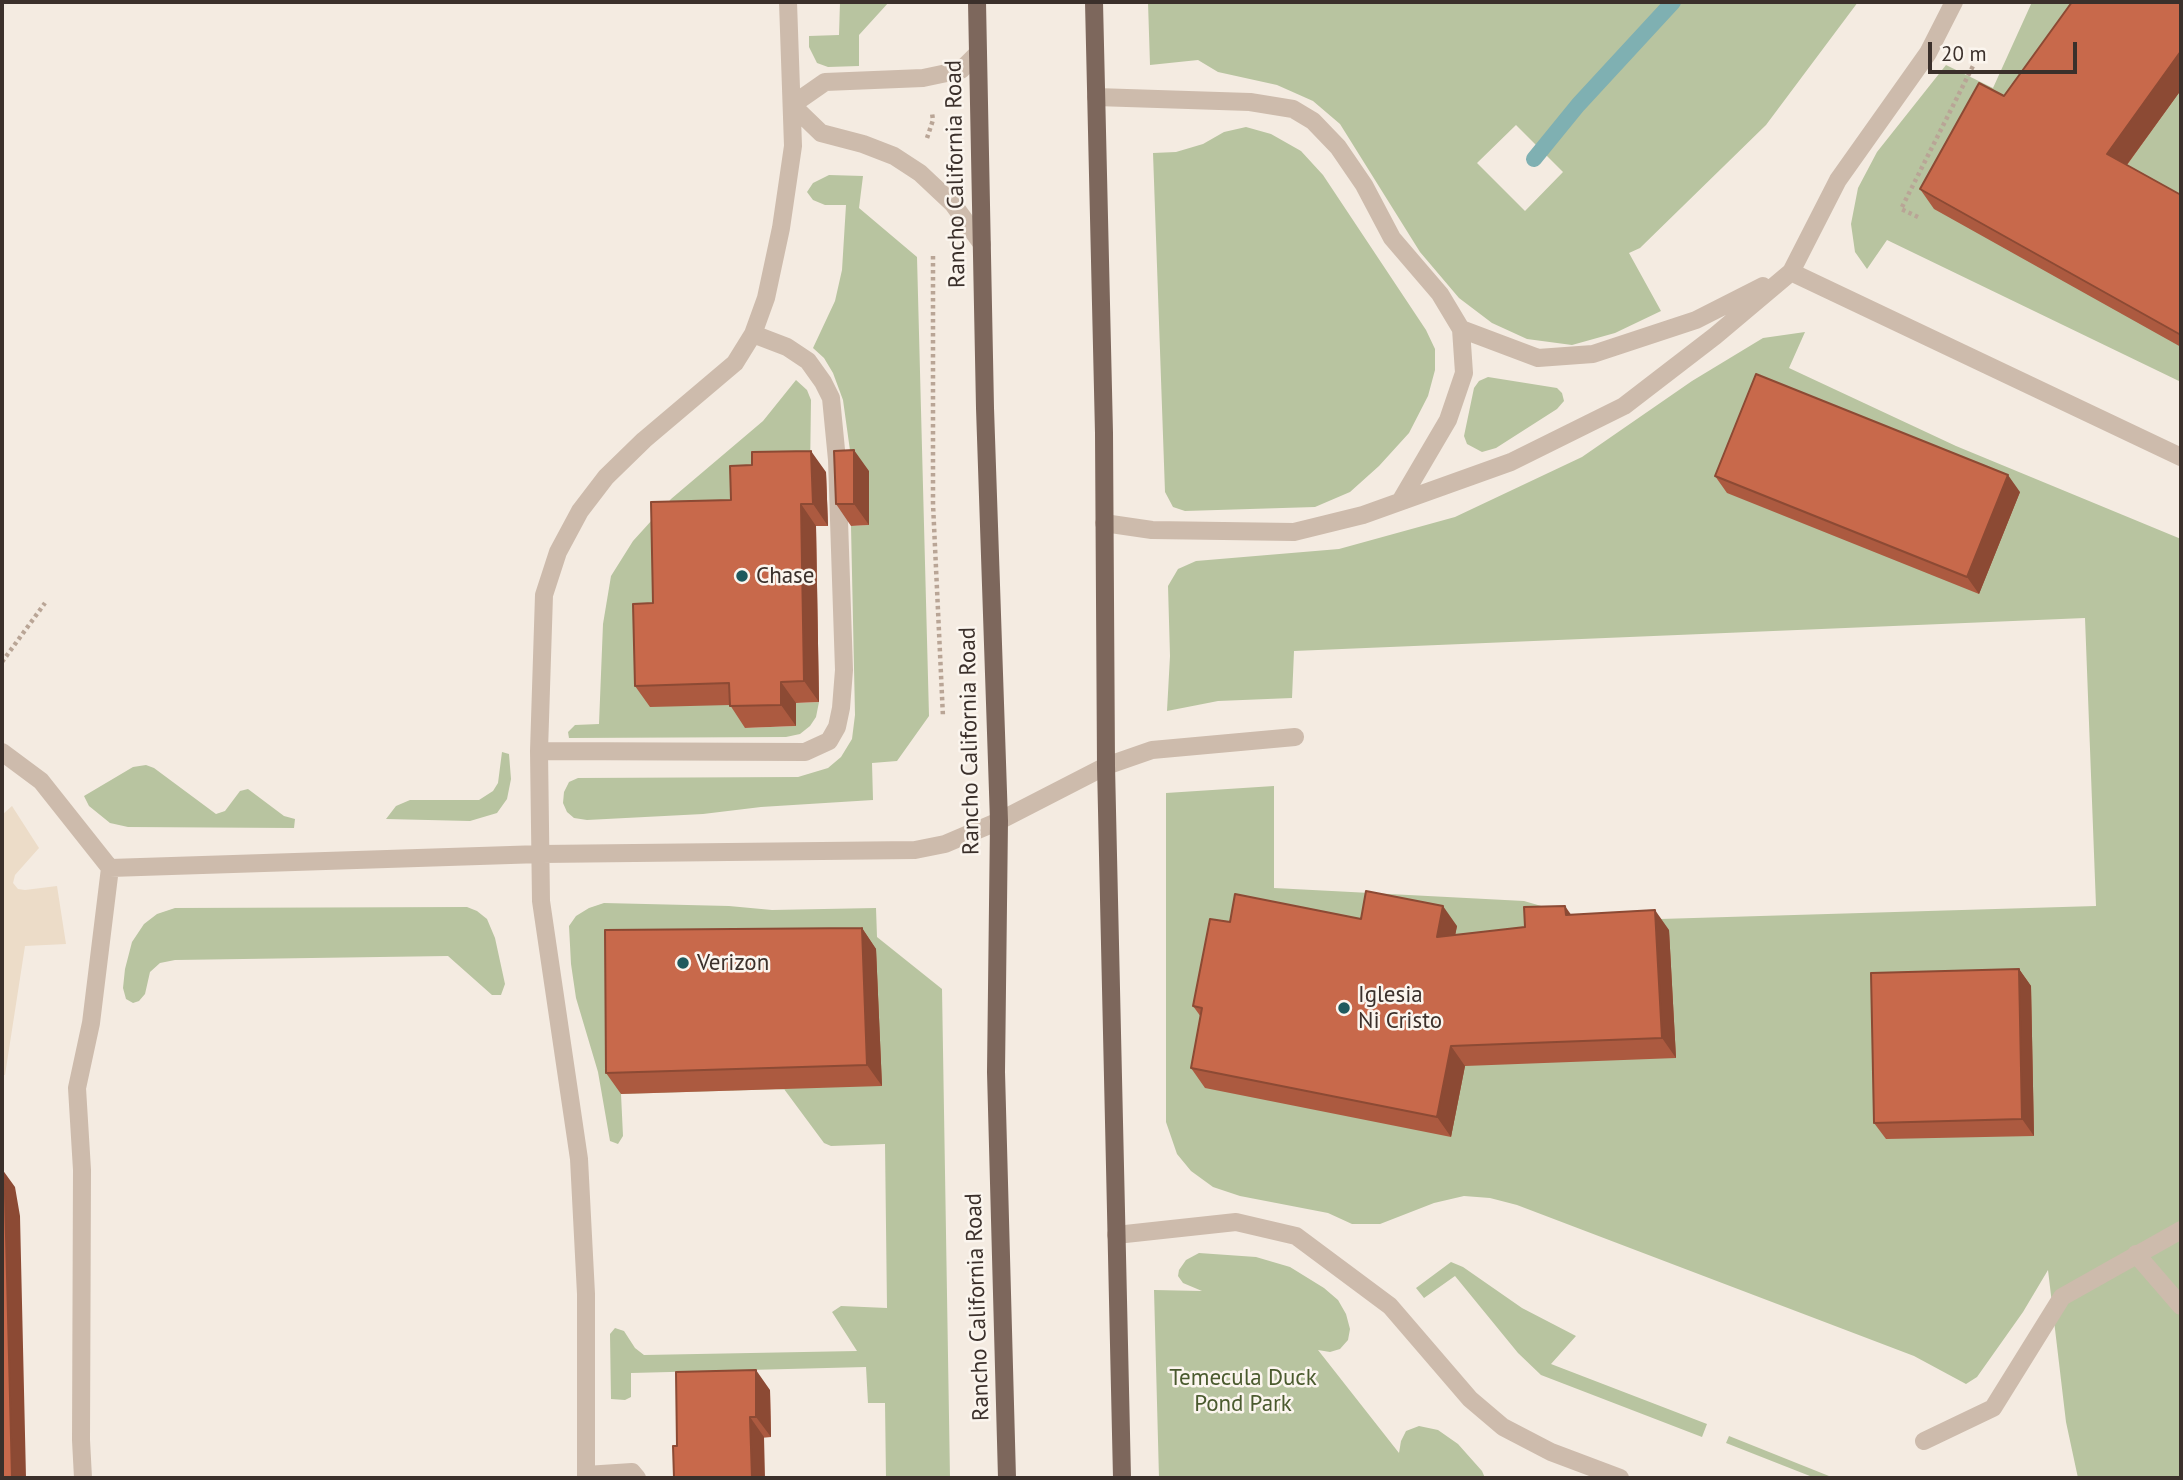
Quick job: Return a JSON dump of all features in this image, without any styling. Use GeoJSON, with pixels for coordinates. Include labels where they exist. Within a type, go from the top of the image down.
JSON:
{"type":"FeatureCollection","features":[{"type":"Feature","properties":{"kind":"main road","name":"Rancho California Road"},"geometry":{"type":"LineString","coordinates":[[977,2],[999,821],[996,1072],[1007,1478]]}},
{"type":"Feature","properties":{"kind":"main road"},"geometry":{"type":"LineString","coordinates":[[1094,2],[1101,265],[1105,766],[1122,1478]]}},
{"type":"Feature","properties":{"kind":"street"},"geometry":{"type":"LineString","coordinates":[[637,1478],[632,1472],[586,1477],[586,1294],[579,1159],[541,901],[540,751],[544,595],[558,552],[580,511],[606,477],[644,440],[734,363],[753,334],[766,298],[781,228],[793,146],[788,2]]}},
{"type":"Feature","properties":{"kind":"street"},"geometry":{"type":"LineString","coordinates":[[1104,523],[1152,530],[1294,532],[1363,515],[1511,462],[1624,405],[1715,337],[1791,272],[1838,180],[1928,53],[1954,2]]}},
{"type":"Feature","properties":{"kind":"street"},"geometry":{"type":"LineString","coordinates":[[792,105],[825,82],[923,78],[961,69],[978,53]]}},
{"type":"Feature","properties":{"kind":"street"},"geometry":{"type":"LineString","coordinates":[[1096,97],[1250,102],[1293,109],[1313,121],[1338,147],[1364,185],[1392,238],[1440,294],[1461,329],[1464,373],[1448,420],[1401,500]]}},
{"type":"Feature","properties":{"kind":"street"},"geometry":{"type":"LineString","coordinates":[[792,105],[821,133],[894,156],[920,173],[953,204],[982,244]]}},
{"type":"Feature","properties":{"kind":"street"},"geometry":{"type":"LineString","coordinates":[[1461,329],[1538,358],[1594,354],[1696,320],[1791,272]]}},
{"type":"Feature","properties":{"kind":"street"},"geometry":{"type":"LineString","coordinates":[[1791,272],[2181,457]]}},
{"type":"Feature","properties":{"kind":"street"},"geometry":{"type":"LineString","coordinates":[[540,751],[804,752],[829,741],[837,727],[844,670],[837,460],[831,398],[824,382],[807,361],[787,347],[753,334]]}},
{"type":"Feature","properties":{"kind":"street"},"geometry":{"type":"LineString","coordinates":[[110,868],[541,854],[915,850],[945,844],[999,821],[1105,766],[1152,750],[1295,737]]}},
{"type":"Feature","properties":{"kind":"street"},"geometry":{"type":"LineString","coordinates":[[2,752],[41,781],[110,868],[91,1023],[78,1088],[82,1170],[83,1478]]}},
{"type":"Feature","properties":{"kind":"street"},"geometry":{"type":"LineString","coordinates":[[1116,1235],[1236,1222],[1296,1236],[1390,1306],[1470,1399],[1503,1427],[1551,1452],[1620,1478]]}},
{"type":"Feature","properties":{"kind":"street"},"geometry":{"type":"LineString","coordinates":[[1924,1441],[1993,1408],[2062,1297],[2181,1230]]}},
{"type":"Feature","properties":{"kind":"street"},"geometry":{"type":"LineString","coordinates":[[2136,1254],[2181,1306]]}},
{"type":"Feature","properties":{"kind":"path"},"geometry":{"type":"LineString","coordinates":[[1918,217],[1901,209],[1973,66]]}},
{"type":"Feature","properties":{"kind":"path"},"geometry":{"type":"LineString","coordinates":[[933,256],[933,504],[943,717]]}},
{"type":"Feature","properties":{"kind":"path"},"geometry":{"type":"LineString","coordinates":[[2,662],[45,603]]}},
{"type":"Feature","properties":{"kind":"green space"},"geometry":{"type":"Polygon","coordinates":[[[840,2],[889,2],[859,35],[859,66],[828,67],[817,63],[809,47],[809,36],[839,35],[840,2]]]}},
{"type":"Feature","properties":{"kind":"green space"},"geometry":{"type":"Polygon","coordinates":[[[1148,2],[1858,2],[1766,125],[1640,248],[1629,253],[1661,311],[1615,333],[1572,345],[1527,339],[1492,323],[1459,298],[1420,252],[1340,124],[1313,101],[1277,85],[1218,72],[1198,60],[1150,65],[1148,2]],[[1516,125],[1477,163],[1525,211],[1563,172],[1516,125]]]}},
{"type":"Feature","properties":{"kind":"green space"},"geometry":{"type":"Polygon","coordinates":[[[2032,2],[2181,2],[2181,382],[1887,240],[1867,269],[1855,252],[1851,224],[1858,188],[1877,152],[1946,65],[1993,88],[2032,2]]]}},
{"type":"Feature","properties":{"kind":"green space"},"geometry":{"type":"Polygon","coordinates":[[[1246,127],[1271,134],[1301,151],[1323,175],[1426,330],[1435,349],[1435,370],[1428,396],[1409,433],[1379,466],[1350,492],[1315,507],[1185,511],[1173,507],[1165,492],[1153,153],[1176,152],[1203,144],[1224,132],[1246,127]]]}},
{"type":"Feature","properties":{"kind":"green space"},"geometry":{"type":"Polygon","coordinates":[[[829,175],[863,176],[859,208],[917,257],[929,716],[897,761],[872,763],[873,800],[761,807],[703,814],[587,820],[574,818],[563,803],[564,792],[569,782],[578,778],[798,777],[828,768],[841,757],[852,739],[855,715],[851,526],[869,525],[853,472],[843,400],[833,373],[824,358],[813,348],[835,301],[842,270],[846,205],[825,205],[813,200],[807,192],[813,183],[829,175]]]}},
{"type":"Feature","properties":{"kind":"green space"},"geometry":{"type":"Polygon","coordinates":[[[1805,332],[1789,368],[1956,446],[2181,539],[2181,1478],[2078,1478],[2066,1422],[2048,1270],[2023,1312],[1977,1377],[1966,1384],[1914,1356],[1517,1205],[1490,1198],[1464,1196],[1434,1203],[1380,1224],[1352,1224],[1328,1213],[1240,1196],[1213,1187],[1191,1171],[1177,1154],[1166,1122],[1166,793],[1274,786],[1274,888],[1524,901],[1593,921],[2096,906],[2085,618],[1294,651],[1292,698],[1218,701],[1167,711],[1170,656],[1168,586],[1178,569],[1196,561],[1339,549],[1455,517],[1582,457],[1692,381],[1763,338],[1805,332]]]}},
{"type":"Feature","properties":{"kind":"green space"},"geometry":{"type":"Polygon","coordinates":[[[1488,377],[1557,388],[1564,401],[1557,409],[1496,448],[1482,452],[1467,444],[1464,436],[1474,388],[1479,381],[1488,377]]]}},
{"type":"Feature","properties":{"kind":"green space"},"geometry":{"type":"Polygon","coordinates":[[[796,380],[807,390],[811,400],[810,473],[650,706],[744,704],[745,728],[796,726],[796,703],[819,702],[816,717],[800,734],[786,737],[569,738],[568,732],[575,725],[599,724],[603,624],[611,576],[633,541],[671,499],[763,421],[796,380]]]}},
{"type":"Feature","properties":{"kind":"green space"},"geometry":{"type":"Polygon","coordinates":[[[502,752],[509,754],[511,779],[507,799],[497,813],[470,821],[386,819],[396,806],[410,800],[479,800],[493,791],[498,783],[502,752]]]}},
{"type":"Feature","properties":{"kind":"green space"},"geometry":{"type":"Polygon","coordinates":[[[146,765],[154,768],[216,814],[225,811],[240,791],[248,789],[284,816],[295,819],[294,828],[128,827],[110,823],[89,806],[84,796],[133,767],[146,765]]]}},
{"type":"Feature","properties":{"kind":"green space"},"geometry":{"type":"Polygon","coordinates":[[[604,903],[729,906],[772,910],[876,908],[877,937],[942,989],[950,1478],[886,1478],[885,1403],[868,1403],[866,1367],[631,1373],[631,1397],[625,1400],[611,1399],[610,1334],[615,1328],[624,1331],[635,1348],[644,1355],[857,1351],[832,1312],[841,1306],[887,1308],[885,1144],[831,1146],[824,1143],[784,1089],[621,1094],[623,1136],[618,1144],[610,1141],[598,1072],[576,998],[569,926],[576,916],[604,903]]]}},
{"type":"Feature","properties":{"kind":"green space"},"geometry":{"type":"Polygon","coordinates":[[[467,907],[487,919],[495,938],[505,984],[501,995],[492,995],[448,956],[175,960],[160,963],[150,972],[145,994],[139,1001],[133,1003],[126,999],[123,988],[132,942],[144,924],[157,914],[175,908],[467,907]]]}},
{"type":"Feature","properties":{"kind":"green space","name":"Temecula Duck Pond Park"},"geometry":{"type":"Polygon","coordinates":[[[1199,1253],[1256,1257],[1290,1267],[1324,1288],[1338,1300],[1350,1329],[1348,1340],[1340,1349],[1330,1352],[1318,1350],[1399,1453],[1406,1431],[1419,1426],[1438,1430],[1458,1444],[1485,1478],[1159,1478],[1154,1290],[1202,1291],[1183,1283],[1178,1276],[1186,1260],[1199,1253]]]}},
{"type":"Feature","properties":{"kind":"green space"},"geometry":{"type":"Polygon","coordinates":[[[1451,1262],[1463,1267],[1522,1308],[1576,1336],[1551,1364],[1707,1424],[1702,1437],[1541,1375],[1518,1353],[1455,1276],[1424,1298],[1416,1288],[1451,1262]]]}},
{"type":"Feature","properties":{"kind":"green space"},"geometry":{"type":"Polygon","coordinates":[[[1729,1436],[1834,1478],[1815,1478],[1726,1443],[1729,1436]]]}},
{"type":"Feature","properties":{"kind":"shaded area"},"geometry":{"type":"Polygon","coordinates":[[[12,806],[39,848],[15,875],[13,883],[18,889],[25,890],[57,886],[66,944],[25,946],[5,1075],[2,1075],[2,815],[12,806]]]}},
{"type":"Feature","properties":{"kind":"building"},"geometry":{"type":"Polygon","coordinates":[[[2072,2],[2181,2],[2181,51],[2107,154],[2181,195],[2181,335],[1920,189],[1979,83],[2004,96],[2072,2]]]}},
{"type":"Feature","properties":{"kind":"building"},"geometry":{"type":"Polygon","coordinates":[[[1756,374],[2008,475],[1967,577],[1715,476],[1756,374]]]}},
{"type":"Feature","properties":{"kind":"building"},"geometry":{"type":"Polygon","coordinates":[[[854,450],[854,504],[836,504],[834,451],[854,450]]]}},
{"type":"Feature","properties":{"kind":"building","name":"Chase"},"geometry":{"type":"Polygon","coordinates":[[[811,451],[813,504],[801,504],[804,681],[781,682],[781,705],[730,706],[729,683],[635,686],[633,604],[653,603],[651,502],[731,500],[730,466],[752,465],[752,452],[811,451]]]}},
{"type":"Feature","properties":{"kind":"building"},"geometry":{"type":"Polygon","coordinates":[[[1366,891],[1443,906],[1437,937],[1525,927],[1524,907],[1565,906],[1566,915],[1655,910],[1662,1038],[1451,1046],[1437,1117],[1191,1068],[1202,1008],[1193,1006],[1210,919],[1230,922],[1235,894],[1361,919],[1366,891]]]}},
{"type":"Feature","properties":{"kind":"building"},"geometry":{"type":"Polygon","coordinates":[[[862,928],[867,1065],[606,1073],[605,930],[862,928]]]}},
{"type":"Feature","properties":{"kind":"building"},"geometry":{"type":"Polygon","coordinates":[[[2019,969],[2022,1119],[1874,1123],[1871,973],[2019,969]]]}},
{"type":"Feature","properties":{"kind":"building"},"geometry":{"type":"Polygon","coordinates":[[[2,1177],[5,1195],[12,1478],[2,1478],[2,1177]]]}},
{"type":"Feature","properties":{"kind":"building"},"geometry":{"type":"Polygon","coordinates":[[[756,1370],[756,1417],[750,1417],[752,1478],[674,1478],[673,1446],[677,1446],[676,1372],[756,1370]]]}},
{"type":"Feature","properties":{"kind":"waterway"},"geometry":{"type":"LineString","coordinates":[[1534,159],[1578,105],[1673,2]]}},
{"type":"Feature","properties":{"kind":"place","name":"Chase"},"geometry":{"type":"Point","coordinates":[742,576]}},
{"type":"Feature","properties":{"kind":"place","name":"Verizon"},"geometry":{"type":"Point","coordinates":[683,963]}},
{"type":"Feature","properties":{"kind":"place","name":"Iglesia Ni Cristo"},"geometry":{"type":"Point","coordinates":[1344,1008]}}]}
